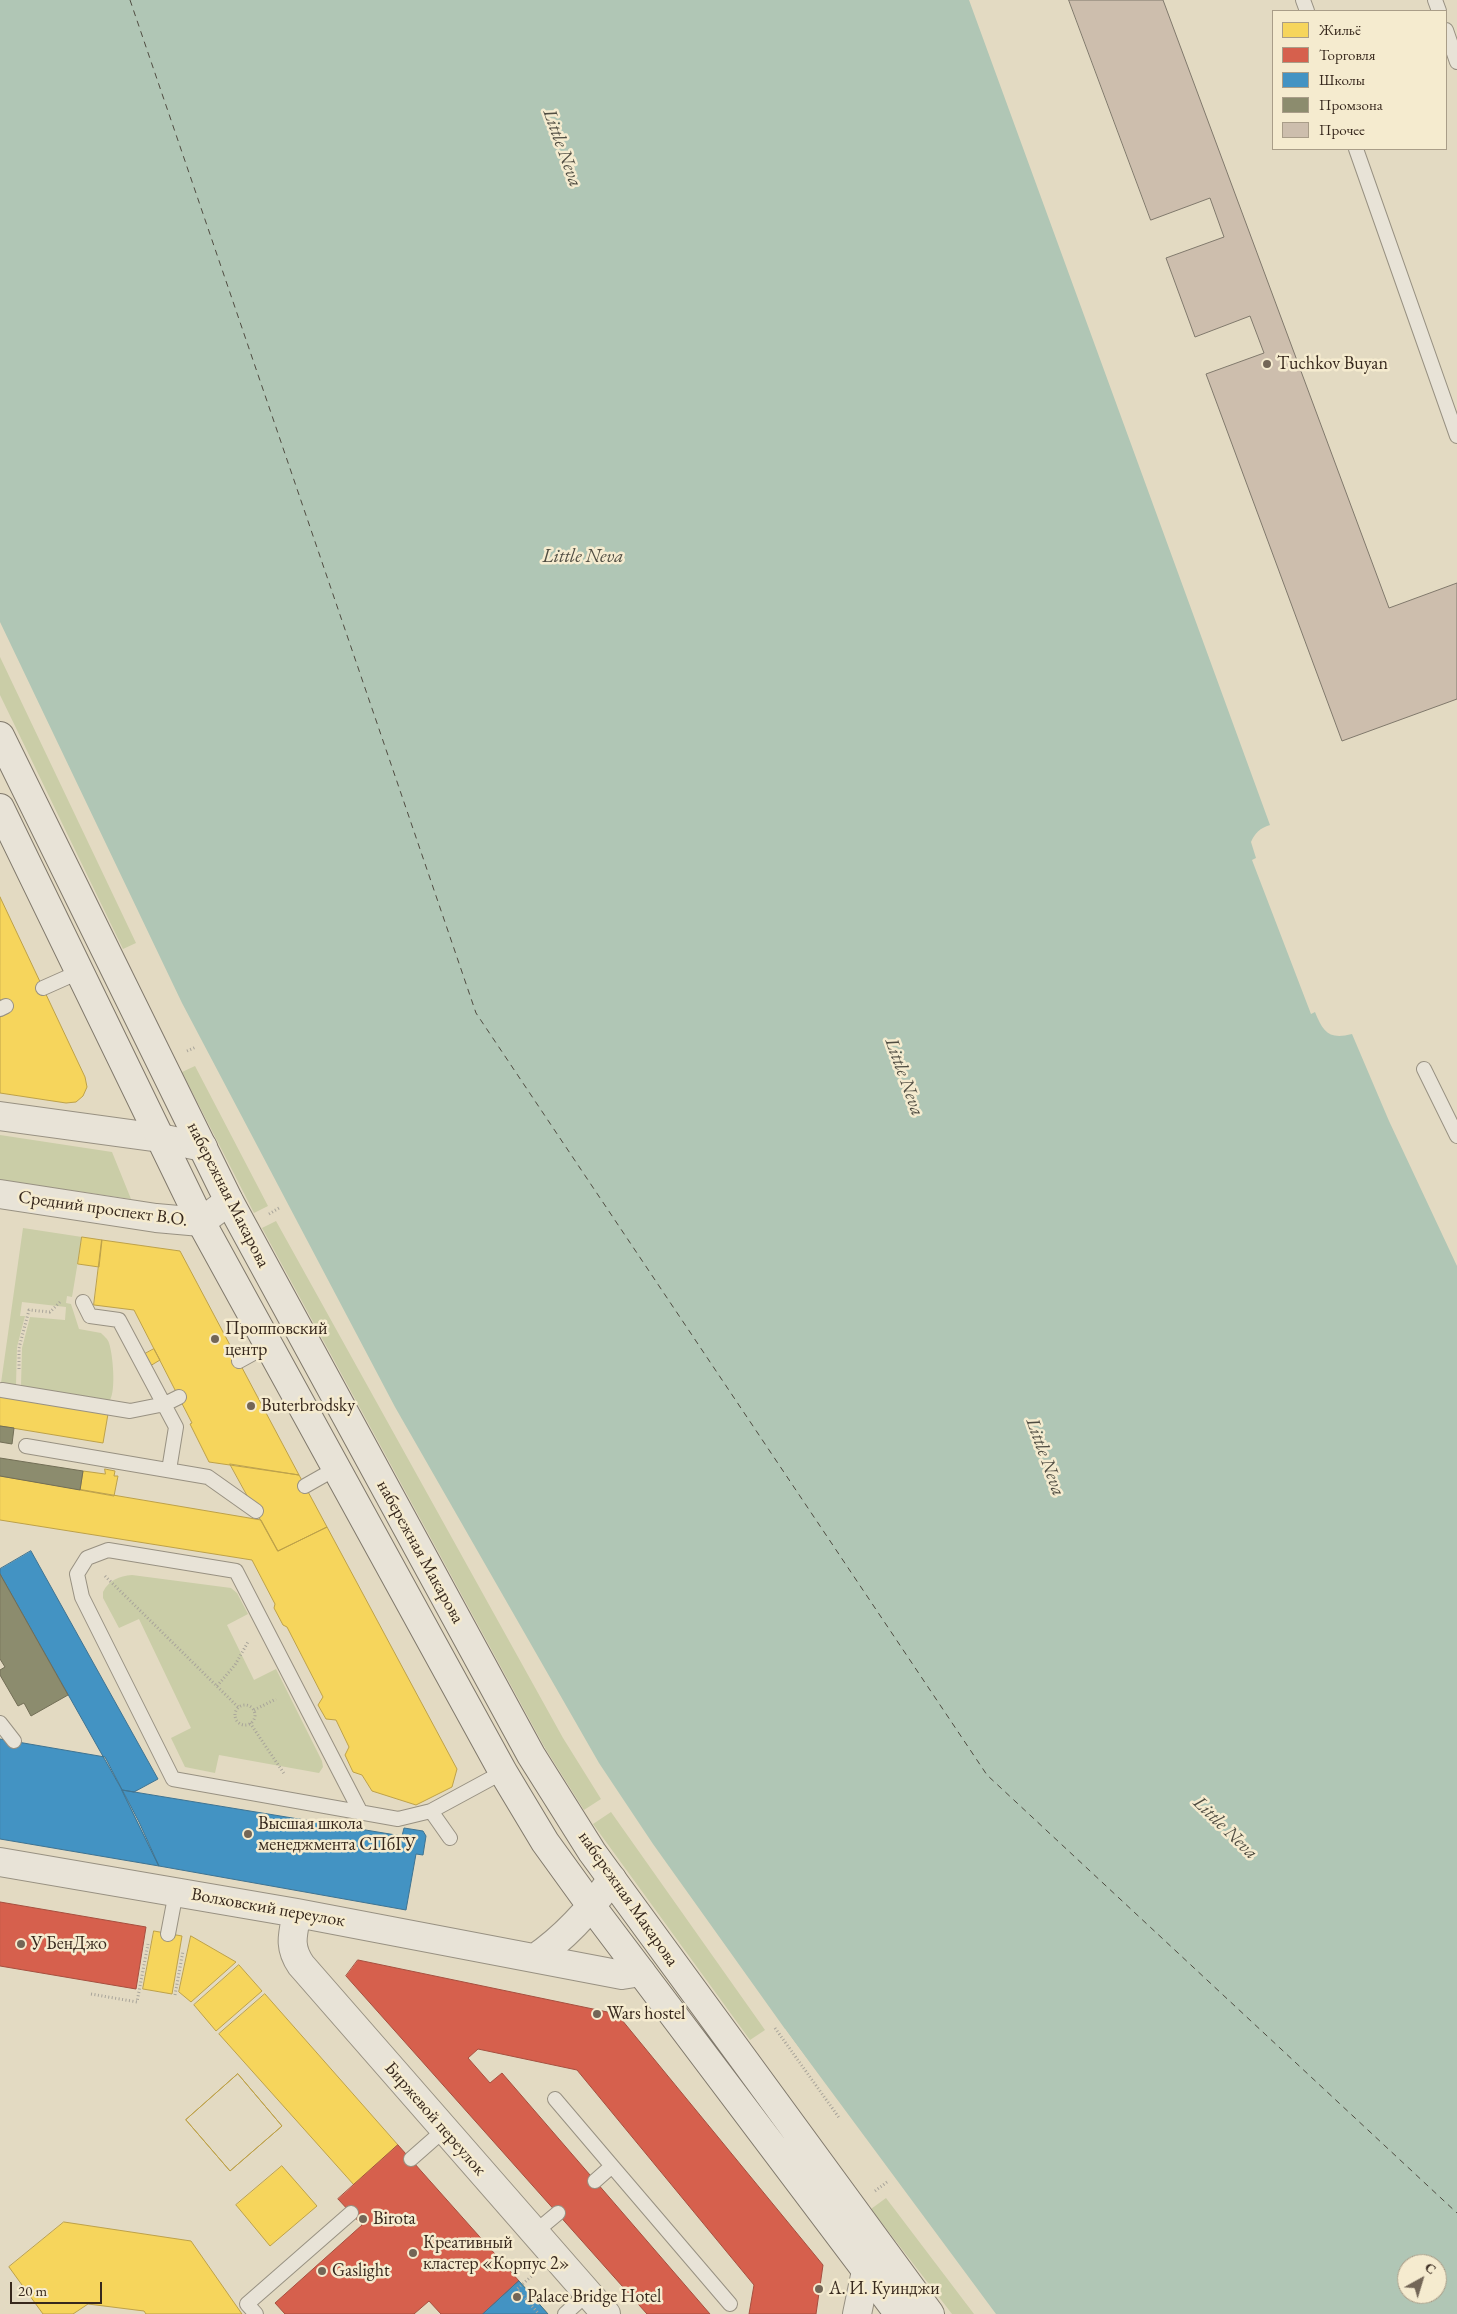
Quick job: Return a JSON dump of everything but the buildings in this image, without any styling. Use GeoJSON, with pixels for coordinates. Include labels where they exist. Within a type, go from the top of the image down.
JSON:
{"type":"FeatureCollection","features":[{"type":"Feature","properties":{"kind":"main road","name":"набережная Макарова"},"geometry":{"type":"LineString","coordinates":[[0,736],[229,1201],[531,1755],[612,1879],[875,2263],[899,2314]]}},
{"type":"Feature","properties":{"kind":"main road","name":"набережная Макарова"},"geometry":{"type":"LineString","coordinates":[[0,808],[201,1222],[335,1470],[503,1772],[545,1842],[641,1972],[875,2263],[930,2314]]}},
{"type":"Feature","properties":{"kind":"main road"},"geometry":{"type":"LineString","coordinates":[[0,1116],[160,1138],[203,1148]]}},
{"type":"Feature","properties":{"kind":"main road","name":"Средний проспект В.О."},"geometry":{"type":"LineString","coordinates":[[0,1194],[156,1218],[201,1222],[229,1201]]}},
{"type":"Feature","properties":{"kind":"main road","name":"Волховский переулок"},"geometry":{"type":"LineString","coordinates":[[0,1862],[297,1913],[622,1975],[641,1972]]}},
{"type":"Feature","properties":{"kind":"main road"},"geometry":{"type":"LineString","coordinates":[[536,1958],[571,1930],[592,1907],[612,1879]]}},
{"type":"Feature","properties":{"kind":"main road","name":"Биржевой переулок"},"geometry":{"type":"LineString","coordinates":[[297,1913],[292,1942],[294,1955],[444,2130],[606,2314]]}},
{"type":"Feature","properties":{"kind":"main road"},"geometry":{"type":"LineString","coordinates":[[858,2314],[875,2263]]}},
{"type":"Feature","properties":{"kind":"lane"},"geometry":{"type":"LineString","coordinates":[[1447,33],[1457,62]]}},
{"type":"Feature","properties":{"kind":"lane"},"geometry":{"type":"LineString","coordinates":[[1356,150],[1457,436]]}},
{"type":"Feature","properties":{"kind":"lane"},"geometry":{"type":"LineString","coordinates":[[44,988],[79,972]]}},
{"type":"Feature","properties":{"kind":"lane"},"geometry":{"type":"LineString","coordinates":[[1424,1069],[1457,1136]]}},
{"type":"Feature","properties":{"kind":"lane"},"geometry":{"type":"LineString","coordinates":[[83,1302],[90,1316],[119,1320],[165,1404],[176,1426],[169,1470]]}},
{"type":"Feature","properties":{"kind":"lane"},"geometry":{"type":"LineString","coordinates":[[239,1361],[268,1345]]}},
{"type":"Feature","properties":{"kind":"lane"},"geometry":{"type":"LineString","coordinates":[[2,1390],[130,1411],[165,1404],[179,1397]]}},
{"type":"Feature","properties":{"kind":"lane"},"geometry":{"type":"LineString","coordinates":[[26,1446],[208,1477],[256,1511]]}},
{"type":"Feature","properties":{"kind":"lane"},"geometry":{"type":"LineString","coordinates":[[305,1486],[335,1470]]}},
{"type":"Feature","properties":{"kind":"lane"},"geometry":{"type":"LineString","coordinates":[[360,1813],[236,1571],[108,1550],[87,1558],[77,1574],[82,1597],[173,1779],[360,1813],[398,1819],[431,1811],[503,1772]]}},
{"type":"Feature","properties":{"kind":"lane"},"geometry":{"type":"LineString","coordinates":[[0,1723],[14,1741]]}},
{"type":"Feature","properties":{"kind":"lane"},"geometry":{"type":"LineString","coordinates":[[431,1811],[450,1838]]}},
{"type":"Feature","properties":{"kind":"lane"},"geometry":{"type":"LineString","coordinates":[[168,1934],[176,1892]]}},
{"type":"Feature","properties":{"kind":"lane"},"geometry":{"type":"LineString","coordinates":[[555,2099],[730,2304]]}},
{"type":"Feature","properties":{"kind":"lane"},"geometry":{"type":"LineString","coordinates":[[411,2160],[444,2130]]}},
{"type":"Feature","properties":{"kind":"lane"},"geometry":{"type":"LineString","coordinates":[[594,2181],[612,2166]]}},
{"type":"Feature","properties":{"kind":"lane"},"geometry":{"type":"LineString","coordinates":[[256,2314],[247,2304],[351,2213]]}},
{"type":"Feature","properties":{"kind":"lane"},"geometry":{"type":"LineString","coordinates":[[534,2233],[558,2214]]}},
{"type":"Feature","properties":{"kind":"lane"},"geometry":{"type":"LineString","coordinates":[[565,2314],[588,2294]]}},
{"type":"Feature","properties":{"kind":"path"},"geometry":{"type":"LineString","coordinates":[[18,1392],[20,1348],[29,1310],[50,1312],[62,1299],[83,1302]]}},
{"type":"Feature","properties":{"kind":"path"},"geometry":{"type":"LineString","coordinates":[[87,1558],[238,1707]]}},
{"type":"Feature","properties":{"kind":"path"},"geometry":{"type":"LineString","coordinates":[[217,1686],[235,1665],[248,1642],[267,1632]]}},
{"type":"Feature","properties":{"kind":"path"},"geometry":{"type":"LineString","coordinates":[[243,1705],[250,1706],[254,1710],[255,1715],[250,1723],[245,1726],[235,1720],[234,1713],[238,1707],[243,1705]]}},
{"type":"Feature","properties":{"kind":"path"},"geometry":{"type":"LineString","coordinates":[[250,1723],[303,1802]]}},
{"type":"Feature","properties":{"kind":"path"},"geometry":{"type":"LineString","coordinates":[[91,1994],[139,2003],[149,1937]]}},
{"type":"Feature","properties":{"kind":"path"},"geometry":{"type":"LineString","coordinates":[[175,1995],[184,1943]]}},
{"type":"Feature","properties":{"kind":"path"},"geometry":{"type":"LineString","coordinates":[[774,2028],[840,2119]]}},
{"type":"Feature","properties":{"kind":"path"},"geometry":{"type":"LineString","coordinates":[[536,2272],[517,2289],[539,2314]]}},
{"type":"Feature","properties":{"kind":"shaded area"},"geometry":{"type":"Polygon","coordinates":[[[0,657],[136,943],[123,949],[0,695],[0,657]]]}},
{"type":"Feature","properties":{"kind":"shaded area"},"geometry":{"type":"Polygon","coordinates":[[[195,1066],[268,1206],[254,1213],[182,1072],[195,1066]]]}},
{"type":"Feature","properties":{"kind":"shaded area"},"geometry":{"type":"Polygon","coordinates":[[[0,1135],[112,1152],[131,1199],[0,1180],[0,1135]]]}},
{"type":"Feature","properties":{"kind":"shaded area"},"geometry":{"type":"Polygon","coordinates":[[[276,1221],[563,1738],[601,1799],[584,1810],[545,1748],[262,1228],[276,1221]]]}},
{"type":"Feature","properties":{"kind":"shaded area"},"geometry":{"type":"Polygon","coordinates":[[[23,1228],[82,1237],[72,1297],[67,1296],[66,1303],[71,1304],[79,1329],[101,1333],[108,1342],[112,1356],[113,1372],[113,1389],[110,1400],[21,1386],[22,1348],[30,1317],[65,1320],[66,1307],[22,1302],[20,1316],[25,1316],[17,1347],[16,1385],[1,1383],[23,1228]]]}},
{"type":"Feature","properties":{"kind":"shaded area"},"geometry":{"type":"Polygon","coordinates":[[[132,1575],[231,1588],[237,1593],[248,1614],[227,1625],[254,1680],[276,1669],[322,1761],[323,1767],[319,1773],[219,1755],[215,1773],[185,1767],[171,1738],[191,1728],[139,1619],[119,1628],[103,1598],[105,1588],[111,1582],[123,1576],[132,1575]]]}},
{"type":"Feature","properties":{"kind":"shaded area"},"geometry":{"type":"Polygon","coordinates":[[[611,1812],[765,2030],[750,2040],[593,1824],[611,1812]]]}},
{"type":"Feature","properties":{"kind":"shaded area"},"geometry":{"type":"Polygon","coordinates":[[[886,2198],[974,2314],[952,2314],[871,2209],[886,2198]]]}},
{"type":"Feature","properties":{"kind":"water","name":"Little Neva"},"geometry":{"type":"Polygon","coordinates":[[[0,0],[969,0],[1270,825],[1256,833],[1251,842],[1256,858],[1252,860],[1311,1014],[1315,1012],[1321,1025],[1332,1035],[1344,1036],[1352,1034],[1389,1121],[1457,1266],[1457,2314],[996,2314],[785,2029],[653,1844],[599,1763],[395,1407],[182,1003],[0,622],[0,0]]]}},
{"type":"Feature","properties":{"kind":"pier"},"geometry":{"type":"Polygon","coordinates":[[[785,2029],[842,2108],[840,2109],[783,2031],[785,2029]]]}},
{"type":"Feature","properties":{"kind":"ferry route"},"geometry":{"type":"LineString","coordinates":[[130,0],[476,1013],[987,1775],[1457,2213]]}},
{"type":"Feature","properties":{"kind":"place","name":"Tuchkov Buyan"},"geometry":{"type":"Point","coordinates":[1267,364]}},
{"type":"Feature","properties":{"kind":"place","name":"Пропповский центр"},"geometry":{"type":"Point","coordinates":[215,1339]}},
{"type":"Feature","properties":{"kind":"place","name":"Buterbrodsky"},"geometry":{"type":"Point","coordinates":[251,1406]}},
{"type":"Feature","properties":{"kind":"place","name":"Высшая школа менеджмента СПбГУ"},"geometry":{"type":"Point","coordinates":[248,1834]}},
{"type":"Feature","properties":{"kind":"place","name":"У БенДжо"},"geometry":{"type":"Point","coordinates":[21,1944]}},
{"type":"Feature","properties":{"kind":"place","name":"Wars hostel"},"geometry":{"type":"Point","coordinates":[597,2014]}},
{"type":"Feature","properties":{"kind":"place","name":"Birota"},"geometry":{"type":"Point","coordinates":[363,2219]}},
{"type":"Feature","properties":{"kind":"place","name":"Креативный кластер «Корпус 2»"},"geometry":{"type":"Point","coordinates":[413,2253]}},
{"type":"Feature","properties":{"kind":"place","name":"Gaslight"},"geometry":{"type":"Point","coordinates":[322,2271]}},
{"type":"Feature","properties":{"kind":"place","name":"А. И. Куинджи"},"geometry":{"type":"Point","coordinates":[819,2289]}},
{"type":"Feature","properties":{"kind":"place","name":"Palace Bridge Hotel"},"geometry":{"type":"Point","coordinates":[517,2297]}}]}
